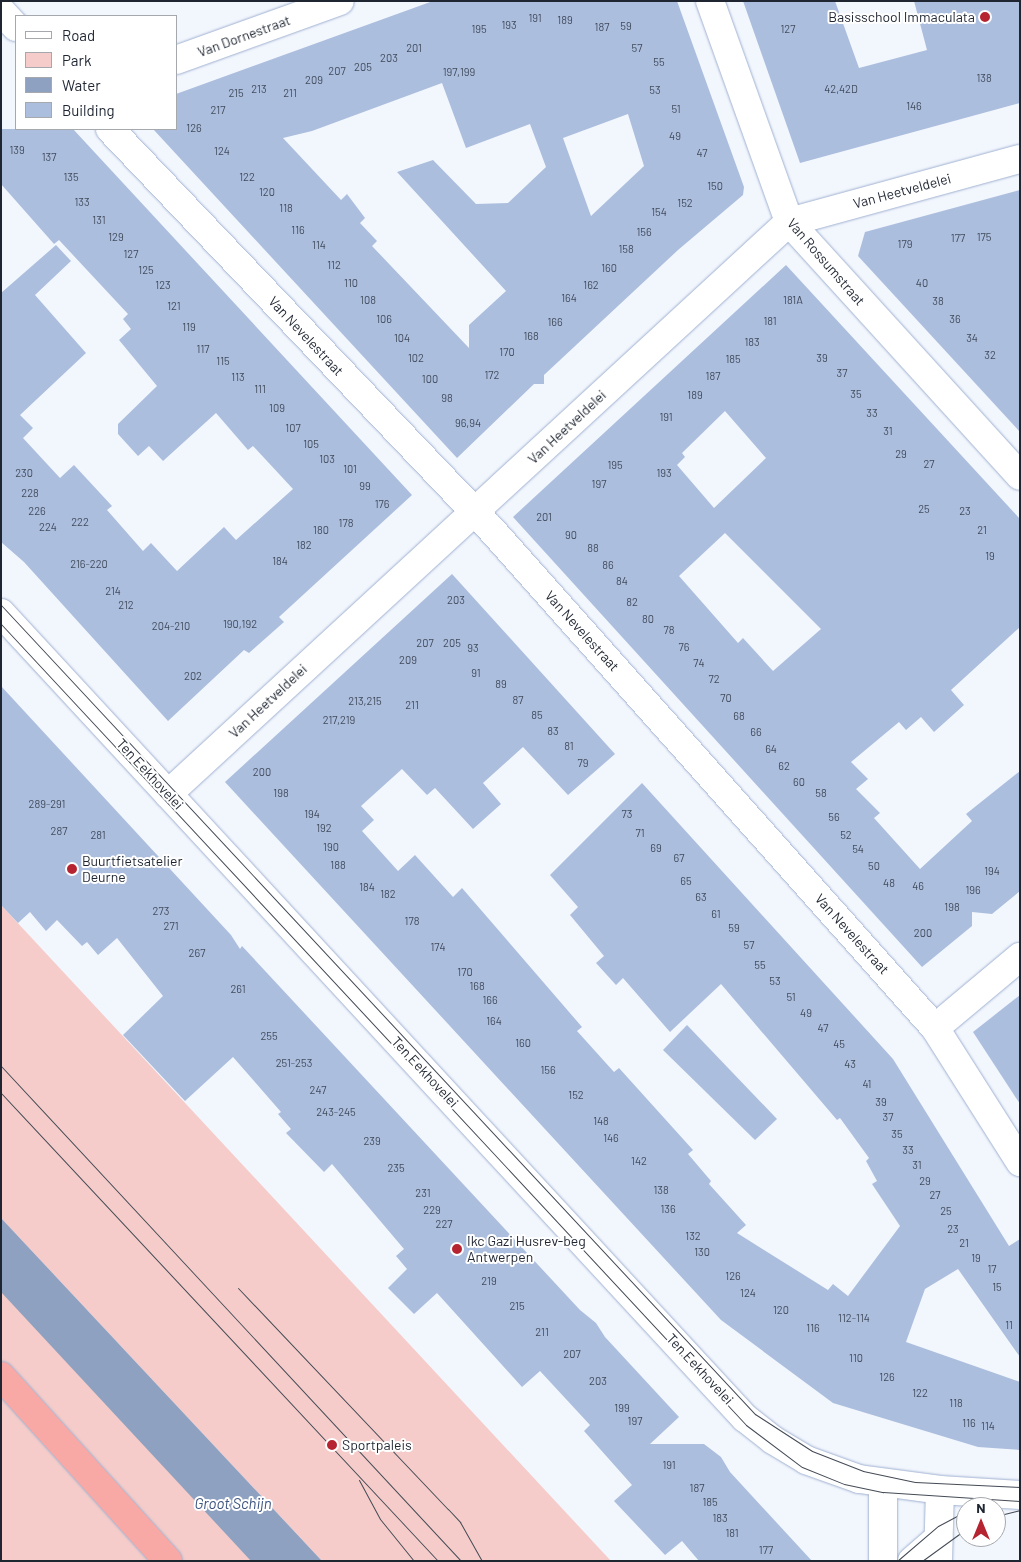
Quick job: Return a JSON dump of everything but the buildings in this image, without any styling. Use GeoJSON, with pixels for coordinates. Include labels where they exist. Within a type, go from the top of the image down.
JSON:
{"type":"FeatureCollection","features":[{"type":"Feature","properties":{"kind":"highway"},"geometry":{"type":"LineString","coordinates":[[1,1376],[168,1561]]}},
{"type":"Feature","properties":{"kind":"street","name":"Van Dornestraat"},"geometry":{"type":"LineString","coordinates":[[178,59],[340,1]]}},
{"type":"Feature","properties":{"kind":"street","name":"Van Rossumstraat"},"geometry":{"type":"LineString","coordinates":[[710,1],[789,222],[1020,476]]}},
{"type":"Feature","properties":{"kind":"street"},"geometry":{"type":"LineString","coordinates":[[1,11],[15,26]]}},
{"type":"Feature","properties":{"kind":"street","name":"Van Nevelestraat"},"geometry":{"type":"LineString","coordinates":[[111,130],[474,512],[935,1028],[1020,1162]]}},
{"type":"Feature","properties":{"kind":"street","name":"Van Heetveldelei"},"geometry":{"type":"LineString","coordinates":[[168,794],[789,222],[1020,159]]}},
{"type":"Feature","properties":{"kind":"street","name":"Ten Eekhovelei"},"geometry":{"type":"LineString","coordinates":[[1,614],[746,1418],[773,1440],[806,1460],[842,1474],[880,1484],[1020,1495]]}},
{"type":"Feature","properties":{"kind":"street"},"geometry":{"type":"LineString","coordinates":[[935,1028],[1020,957]]}},
{"type":"Feature","properties":{"kind":"street"},"geometry":{"type":"LineString","coordinates":[[880,1484],[883,1492],[883,1561]]}},
{"type":"Feature","properties":{"kind":"street"},"geometry":{"type":"LineString","coordinates":[[912,1561],[938,1549],[940,1490]]}},
{"type":"Feature","properties":{"kind":"green space"},"geometry":{"type":"Polygon","coordinates":[[[1,905],[611,1561],[322,1561],[1,1218],[1,905]]]}},
{"type":"Feature","properties":{"kind":"green space"},"geometry":{"type":"Polygon","coordinates":[[[1,1291],[253,1561],[1,1561],[1,1291]]]}},
{"type":"Feature","properties":{"kind":"water","name":"Groot Schijn"},"geometry":{"type":"Polygon","coordinates":[[[1,1218],[322,1561],[251,1561],[1,1292],[1,1218]]]}},
{"type":"Feature","properties":{"kind":"tram line"},"geometry":{"type":"LineString","coordinates":[[1,605],[755,1414],[812,1451],[863,1471],[915,1482],[1020,1487]]}},
{"type":"Feature","properties":{"kind":"tram line"},"geometry":{"type":"LineString","coordinates":[[1,624],[746,1425],[802,1467],[844,1484],[883,1492],[1020,1501]]}},
{"type":"Feature","properties":{"kind":"tram line"},"geometry":{"type":"LineString","coordinates":[[1,1066],[461,1561]]}},
{"type":"Feature","properties":{"kind":"tram line"},"geometry":{"type":"LineString","coordinates":[[1,1093],[438,1561]]}},
{"type":"Feature","properties":{"kind":"tram line"},"geometry":{"type":"LineString","coordinates":[[238,1288],[460,1522],[482,1561]]}},
{"type":"Feature","properties":{"kind":"tram line"},"geometry":{"type":"LineString","coordinates":[[359,1480],[380,1519],[414,1561]]}},
{"type":"Feature","properties":{"kind":"tram line"},"geometry":{"type":"LineString","coordinates":[[1006,1514],[1020,1510]]}},
{"type":"Feature","properties":{"kind":"tram line"},"geometry":{"type":"LineString","coordinates":[[897,1561],[938,1526],[956,1516]]}},
{"type":"Feature","properties":{"kind":"tram line"},"geometry":{"type":"LineString","coordinates":[[922,1561],[956,1536]]}},
{"type":"Feature","properties":{"kind":"place","name":"Basisschool Immaculata"},"geometry":{"type":"Point","coordinates":[985,17]}},
{"type":"Feature","properties":{"kind":"place","name":"Buurtfietsatelier Deurne"},"geometry":{"type":"Point","coordinates":[72,869]}},
{"type":"Feature","properties":{"kind":"place","name":"Ikc Gazi Husrev-beg Antwerpen"},"geometry":{"type":"Point","coordinates":[457,1249]}},
{"type":"Feature","properties":{"kind":"place","name":"Sportpaleis"},"geometry":{"type":"Point","coordinates":[332,1445]}}]}
